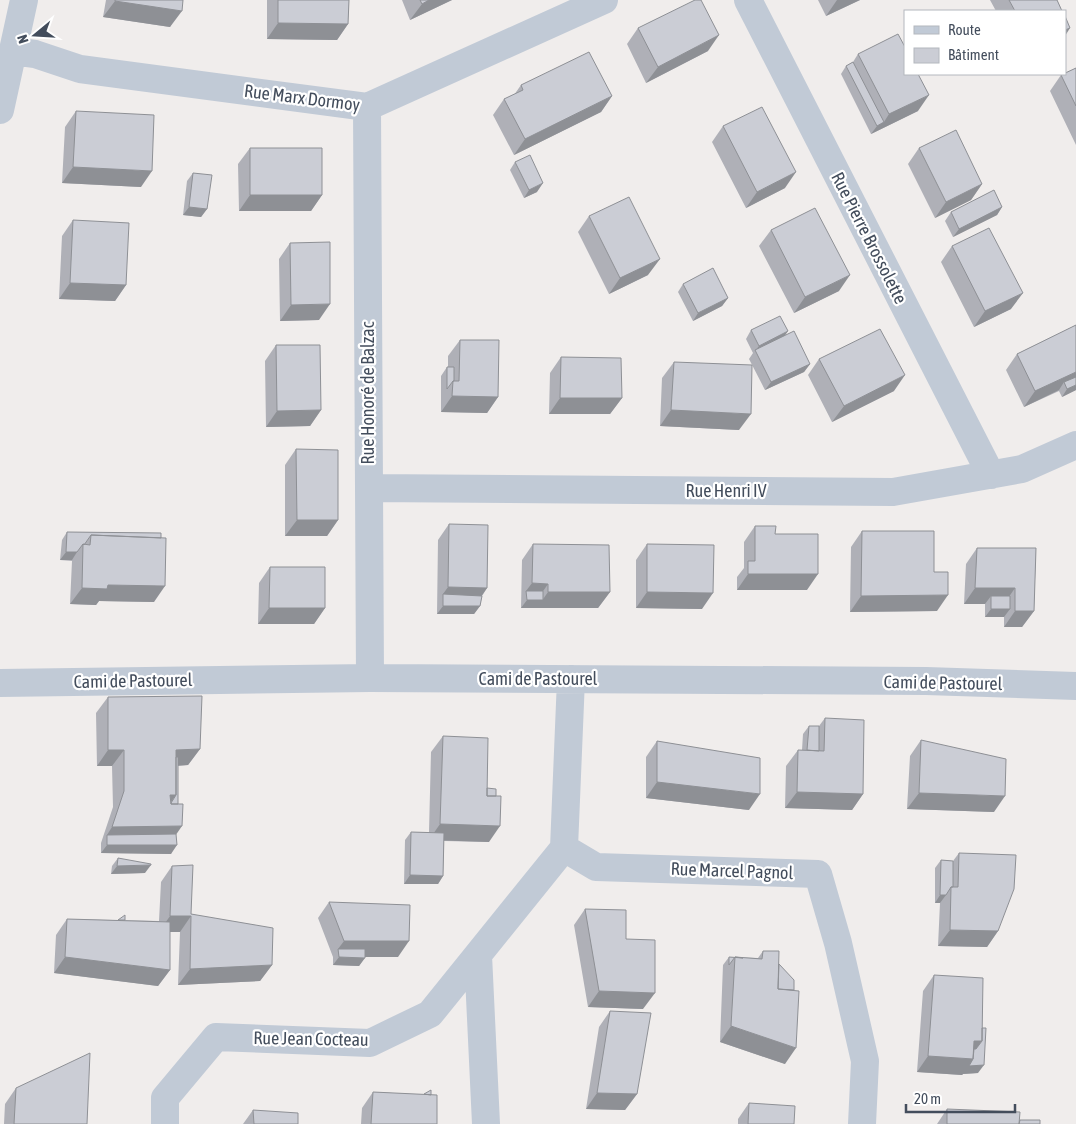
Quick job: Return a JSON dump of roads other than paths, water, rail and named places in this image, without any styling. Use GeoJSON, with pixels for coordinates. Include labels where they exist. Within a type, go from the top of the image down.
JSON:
{"type":"FeatureCollection","features":[{"type":"Feature","properties":{"kind":"street"},"geometry":{"type":"LineString","coordinates":[[0,110],[24,0]]}},
{"type":"Feature","properties":{"kind":"street","name":"Rue Marx Dormoy"},"geometry":{"type":"LineString","coordinates":[[12,51],[35,54],[80,69],[367,108],[604,0]]}},
{"type":"Feature","properties":{"kind":"street","name":"Rue Pierre Brossolette"},"geometry":{"type":"LineString","coordinates":[[748,0],[991,475]]}},
{"type":"Feature","properties":{"kind":"street","name":"Rue Honoré de Balzac"},"geometry":{"type":"LineString","coordinates":[[367,108],[370,678]]}},
{"type":"Feature","properties":{"kind":"street","name":"Rue Henri IV"},"geometry":{"type":"LineString","coordinates":[[369,488],[893,492],[1022,470],[1076,445]]}},
{"type":"Feature","properties":{"kind":"street","name":"Cami de Pastourel"},"geometry":{"type":"LineString","coordinates":[[0,683],[370,678],[926,681],[1076,686]]}},
{"type":"Feature","properties":{"kind":"street"},"geometry":{"type":"LineString","coordinates":[[564,848],[571,679]]}},
{"type":"Feature","properties":{"kind":"street","name":"Rue Jean Cocteau"},"geometry":{"type":"LineString","coordinates":[[165,1124],[165,1098],[216,1037],[370,1043],[430,1014],[564,848]]}},
{"type":"Feature","properties":{"kind":"street","name":"Rue Marcel Pagnol"},"geometry":{"type":"LineString","coordinates":[[564,848],[596,867],[818,874],[838,943],[865,1061],[862,1124]]}},
{"type":"Feature","properties":{"kind":"street"},"geometry":{"type":"LineString","coordinates":[[478,954],[486,1124]]}}]}
